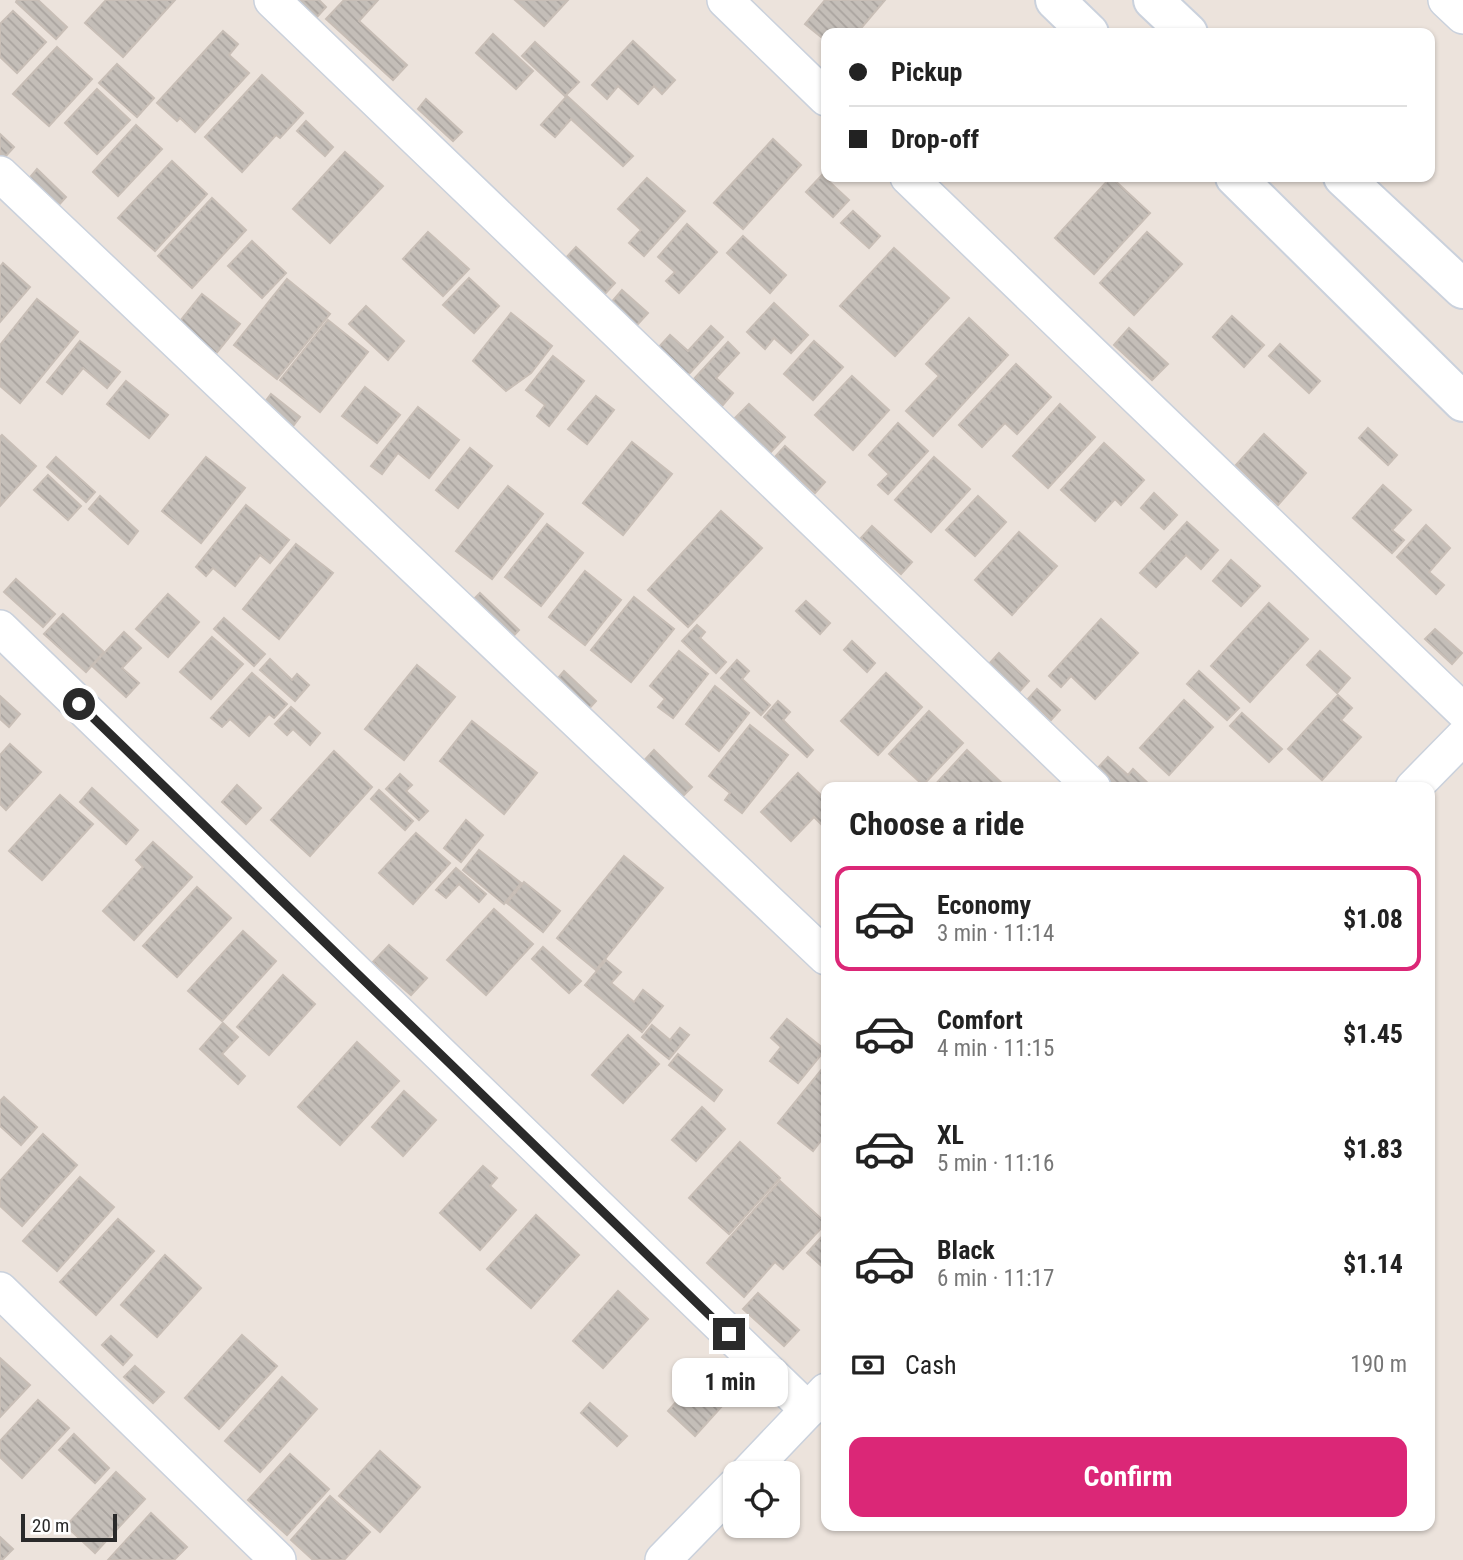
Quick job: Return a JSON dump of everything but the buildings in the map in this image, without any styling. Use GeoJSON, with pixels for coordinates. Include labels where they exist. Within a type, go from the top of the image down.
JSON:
{"type":"FeatureCollection","features":[{"type":"Feature","properties":{"kind":"street"},"geometry":{"type":"LineString","coordinates":[[272,0],[1087,782]]}},
{"type":"Feature","properties":{"kind":"street"},"geometry":{"type":"LineString","coordinates":[[725,0],[821,93]]}},
{"type":"Feature","properties":{"kind":"street"},"geometry":{"type":"LineString","coordinates":[[1055,0],[1084,28]]}},
{"type":"Feature","properties":{"kind":"street"},"geometry":{"type":"LineString","coordinates":[[1153,0],[1183,28]]}},
{"type":"Feature","properties":{"kind":"street"},"geometry":{"type":"LineString","coordinates":[[1446,0],[1463,16]]}},
{"type":"Feature","properties":{"kind":"street"},"geometry":{"type":"LineString","coordinates":[[0,174],[821,952]]}},
{"type":"Feature","properties":{"kind":"street"},"geometry":{"type":"LineString","coordinates":[[913,182],[1463,711]]}},
{"type":"Feature","properties":{"kind":"street"},"geometry":{"type":"LineString","coordinates":[[1240,182],[1463,401]]}},
{"type":"Feature","properties":{"kind":"street"},"geometry":{"type":"LineString","coordinates":[[1348,182],[1463,289]]}},
{"type":"Feature","properties":{"kind":"street"},"geometry":{"type":"LineString","coordinates":[[0,628],[817,1401],[759,1461]]}},
{"type":"Feature","properties":{"kind":"street"},"geometry":{"type":"LineString","coordinates":[[1419,782],[1463,737]]}},
{"type":"Feature","properties":{"kind":"street"},"geometry":{"type":"LineString","coordinates":[[0,1290],[278,1560]]}},
{"type":"Feature","properties":{"kind":"street"},"geometry":{"type":"LineString","coordinates":[[663,1560],[723,1498]]}},
{"type":"Feature","properties":{"kind":"route"},"geometry":{"type":"LineString","coordinates":[[79,704],[729,1334]]}}]}
